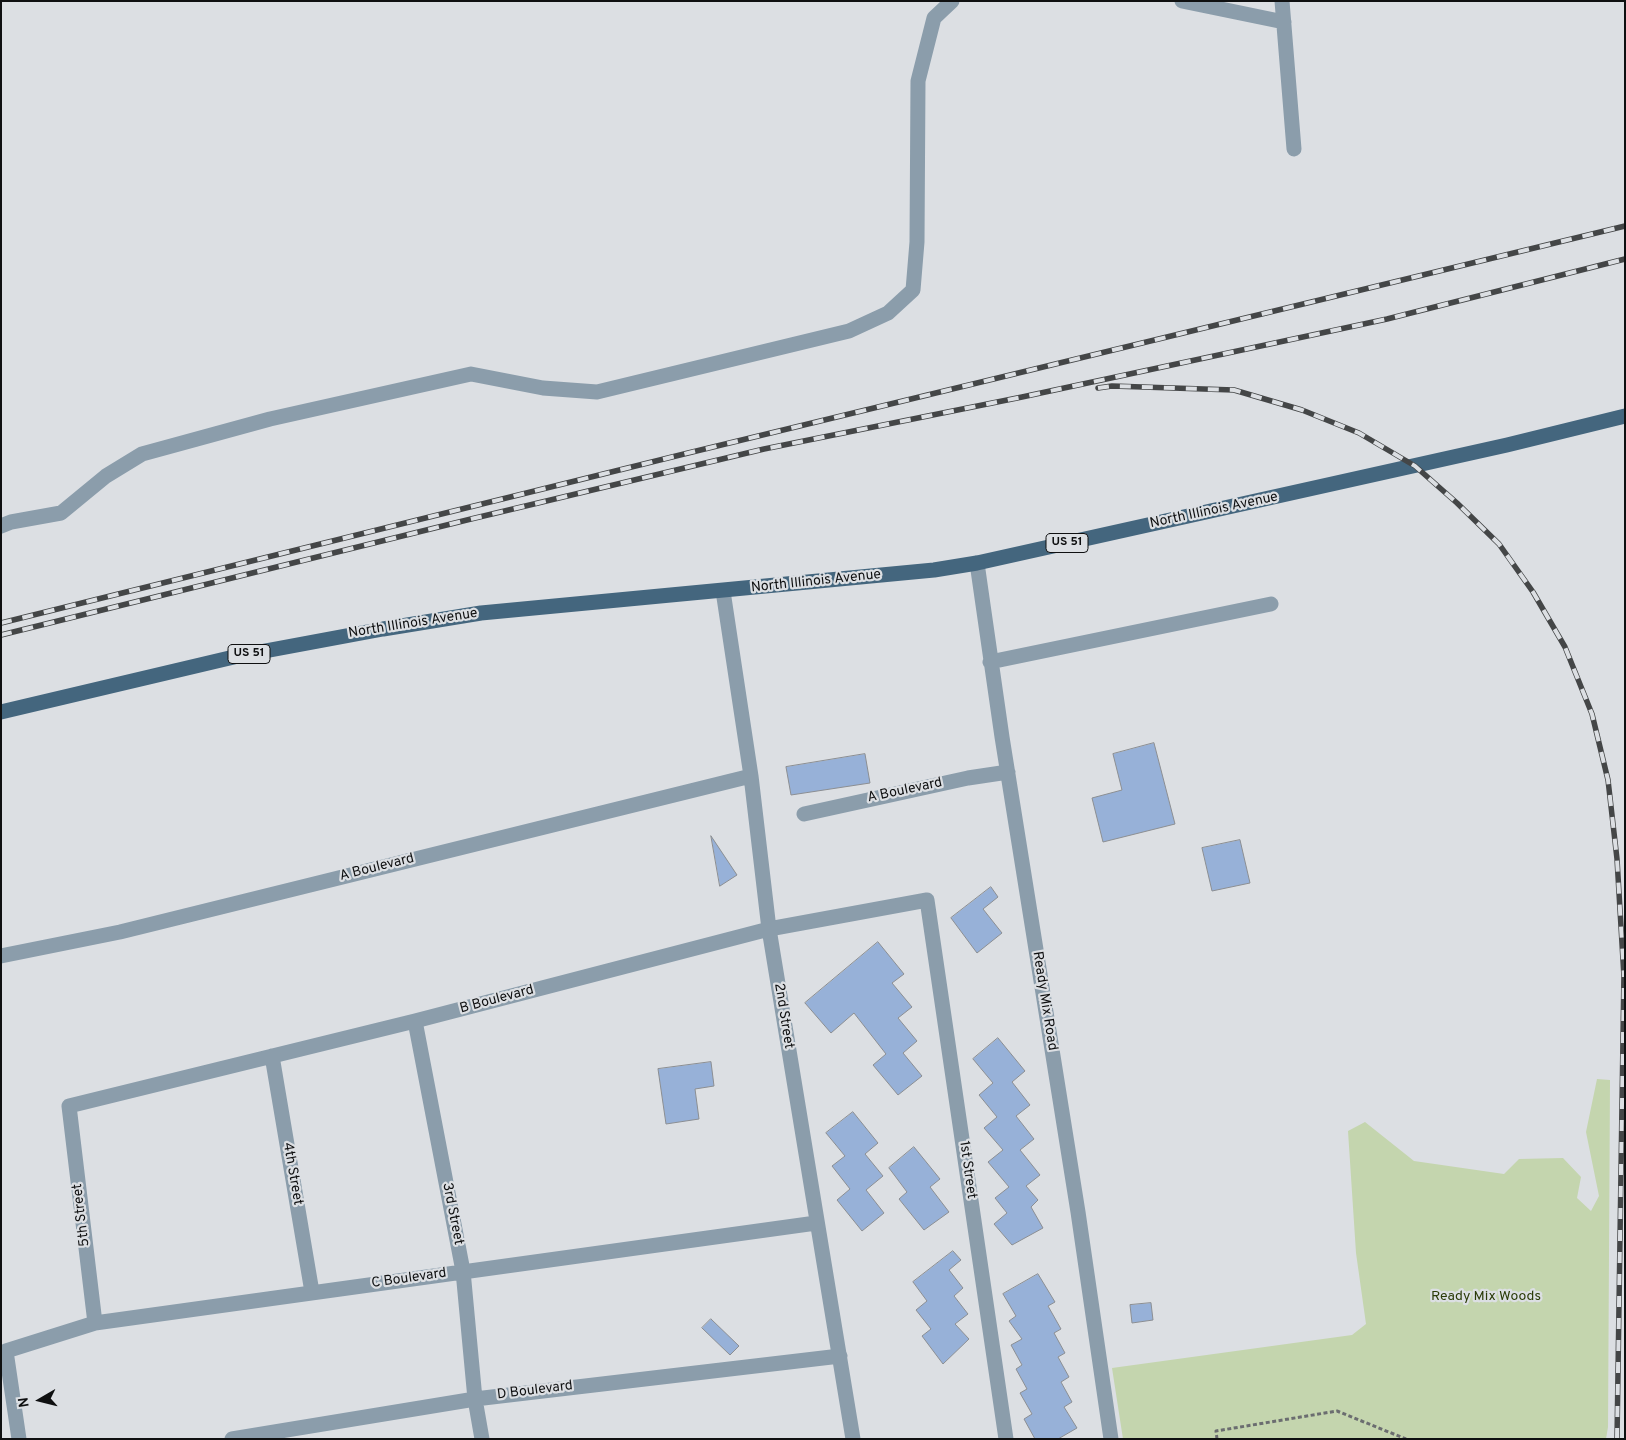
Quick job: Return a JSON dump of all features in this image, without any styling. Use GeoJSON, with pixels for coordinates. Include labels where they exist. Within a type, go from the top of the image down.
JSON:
{"type":"FeatureCollection","features":[{"type":"Feature","properties":{"kind":"main road","name":"North Illinois Avenue"},"geometry":{"type":"LineString","coordinates":[[1,712],[238,656],[481,613],[934,570],[976,563],[1498,447],[1625,416]]}},
{"type":"Feature","properties":{"kind":"street"},"geometry":{"type":"LineString","coordinates":[[1,526],[11,522],[61,513],[106,476],[142,454],[270,419],[472,374],[543,388],[597,392],[849,331],[888,313],[913,290],[917,242],[918,81],[934,18],[952,1]]}},
{"type":"Feature","properties":{"kind":"street"},"geometry":{"type":"LineString","coordinates":[[1182,1],[1284,22]]}},
{"type":"Feature","properties":{"kind":"street"},"geometry":{"type":"LineString","coordinates":[[1282,1],[1294,149]]}},
{"type":"Feature","properties":{"kind":"street","name":"Ready Mix Road"},"geometry":{"type":"LineString","coordinates":[[976,563],[1076,1202],[1111,1439]]}},
{"type":"Feature","properties":{"kind":"street","name":"2nd Street"},"geometry":{"type":"LineString","coordinates":[[723,591],[751,776],[769,929],[853,1439]]}},
{"type":"Feature","properties":{"kind":"street"},"geometry":{"type":"LineString","coordinates":[[990,662],[1271,604]]}},
{"type":"Feature","properties":{"kind":"street","name":"A Boulevard"},"geometry":{"type":"LineString","coordinates":[[804,814],[968,778],[1008,772]]}},
{"type":"Feature","properties":{"kind":"street","name":"A Boulevard"},"geometry":{"type":"LineString","coordinates":[[1,956],[120,932],[751,776]]}},
{"type":"Feature","properties":{"kind":"street","name":"B Boulevard"},"geometry":{"type":"LineString","coordinates":[[69,1106],[415,1021],[769,929],[927,900]]}},
{"type":"Feature","properties":{"kind":"street","name":"1st Street"},"geometry":{"type":"LineString","coordinates":[[927,900],[1006,1439]]}},
{"type":"Feature","properties":{"kind":"street","name":"3rd Street"},"geometry":{"type":"LineString","coordinates":[[415,1021],[463,1271],[475,1398],[482,1439]]}},
{"type":"Feature","properties":{"kind":"street","name":"4th Street"},"geometry":{"type":"LineString","coordinates":[[272,1056],[312,1292]]}},
{"type":"Feature","properties":{"kind":"street","name":"5th Street"},"geometry":{"type":"LineString","coordinates":[[69,1106],[95,1323]]}},
{"type":"Feature","properties":{"kind":"street","name":"C Boulevard"},"geometry":{"type":"LineString","coordinates":[[19,1439],[6,1351],[95,1323],[816,1223]]}},
{"type":"Feature","properties":{"kind":"street","name":"D Boulevard"},"geometry":{"type":"LineString","coordinates":[[232,1439],[475,1398],[840,1356]]}},
{"type":"Feature","properties":{"kind":"path"},"geometry":{"type":"LineString","coordinates":[[1217,1439],[1216,1431],[1337,1411],[1406,1439]]}},
{"type":"Feature","properties":{"kind":"green space","name":"Ready Mix Woods"},"geometry":{"type":"Polygon","coordinates":[[[1597,1079],[1610,1080],[1608,1427],[1606,1439],[1123,1439],[1112,1368],[1352,1335],[1366,1324],[1356,1253],[1348,1131],[1365,1122],[1414,1161],[1504,1174],[1519,1159],[1563,1158],[1581,1177],[1577,1198],[1591,1211],[1599,1196],[1586,1132],[1597,1079]]]}},
{"type":"Feature","properties":{"kind":"building"},"geometry":{"type":"Polygon","coordinates":[[[1154,743],[1175,824],[1103,842],[1092,798],[1122,790],[1113,754],[1154,743]]]}},
{"type":"Feature","properties":{"kind":"building"},"geometry":{"type":"Polygon","coordinates":[[[865,754],[870,783],[791,795],[786,767],[865,754]]]}},
{"type":"Feature","properties":{"kind":"building"},"geometry":{"type":"Polygon","coordinates":[[[711,836],[737,875],[720,886],[711,836]]]}},
{"type":"Feature","properties":{"kind":"building"},"geometry":{"type":"Polygon","coordinates":[[[1240,840],[1250,883],[1212,891],[1202,848],[1240,840]]]}},
{"type":"Feature","properties":{"kind":"building"},"geometry":{"type":"Polygon","coordinates":[[[991,887],[998,897],[983,909],[1002,933],[977,953],[951,918],[991,887]]]}},
{"type":"Feature","properties":{"kind":"building"},"geometry":{"type":"Polygon","coordinates":[[[878,942],[904,974],[892,983],[912,1007],[898,1018],[917,1041],[903,1053],[922,1076],[898,1095],[873,1065],[886,1054],[854,1013],[831,1033],[805,1003],[878,942]]]}},
{"type":"Feature","properties":{"kind":"building"},"geometry":{"type":"Polygon","coordinates":[[[998,1038],[1025,1071],[1012,1082],[1030,1105],[1016,1116],[1034,1139],[1020,1150],[1040,1175],[1026,1186],[1038,1200],[1031,1207],[1043,1228],[1012,1245],[994,1224],[1007,1213],[995,1198],[1009,1187],[988,1162],[1003,1150],[984,1128],[997,1117],[979,1095],[993,1083],[973,1059],[998,1038]]]}},
{"type":"Feature","properties":{"kind":"building"},"geometry":{"type":"Polygon","coordinates":[[[711,1062],[714,1086],[695,1089],[699,1119],[666,1124],[658,1069],[711,1062]]]}},
{"type":"Feature","properties":{"kind":"building"},"geometry":{"type":"Polygon","coordinates":[[[853,1112],[878,1143],[865,1154],[883,1176],[866,1190],[884,1213],[862,1231],[837,1200],[850,1189],[832,1166],[845,1156],[826,1133],[853,1112]]]}},
{"type":"Feature","properties":{"kind":"building"},"geometry":{"type":"Polygon","coordinates":[[[914,1147],[940,1179],[930,1187],[949,1212],[924,1230],[899,1199],[907,1192],[889,1168],[914,1147]]]}},
{"type":"Feature","properties":{"kind":"building"},"geometry":{"type":"Polygon","coordinates":[[[953,1251],[961,1260],[949,1270],[963,1288],[954,1296],[968,1314],[955,1324],[969,1339],[943,1364],[922,1336],[931,1329],[916,1310],[927,1301],[913,1282],[953,1251]]]}},
{"type":"Feature","properties":{"kind":"building"},"geometry":{"type":"Polygon","coordinates":[[[1038,1274],[1055,1302],[1048,1306],[1061,1329],[1054,1333],[1065,1353],[1058,1357],[1069,1377],[1061,1382],[1072,1402],[1064,1407],[1077,1428],[1058,1439],[1035,1439],[1024,1419],[1032,1414],[1020,1393],[1027,1389],[1016,1369],[1022,1365],[1011,1345],[1022,1339],[1009,1321],[1016,1316],[1003,1294],[1038,1274]]]}},
{"type":"Feature","properties":{"kind":"building"},"geometry":{"type":"Polygon","coordinates":[[[1151,1303],[1153,1320],[1132,1323],[1130,1305],[1151,1303]]]}},
{"type":"Feature","properties":{"kind":"building"},"geometry":{"type":"Polygon","coordinates":[[[711,1319],[739,1346],[730,1355],[702,1328],[711,1319]]]}},
{"type":"Feature","properties":{"kind":"railway"},"geometry":{"type":"LineString","coordinates":[[1,623],[684,454],[1625,226]]}},
{"type":"Feature","properties":{"kind":"railway"},"geometry":{"type":"LineString","coordinates":[[1,635],[764,449],[1022,397],[1387,319],[1625,259]]}},
{"type":"Feature","properties":{"kind":"railway"},"geometry":{"type":"LineString","coordinates":[[1098,388],[1112,386],[1234,390],[1302,410],[1359,433],[1415,466],[1499,544],[1533,592],[1565,647],[1592,714],[1608,780],[1617,859],[1624,977]]}},
{"type":"Feature","properties":{"kind":"railway"},"geometry":{"type":"LineString","coordinates":[[1617,1439],[1624,971]]}}]}
